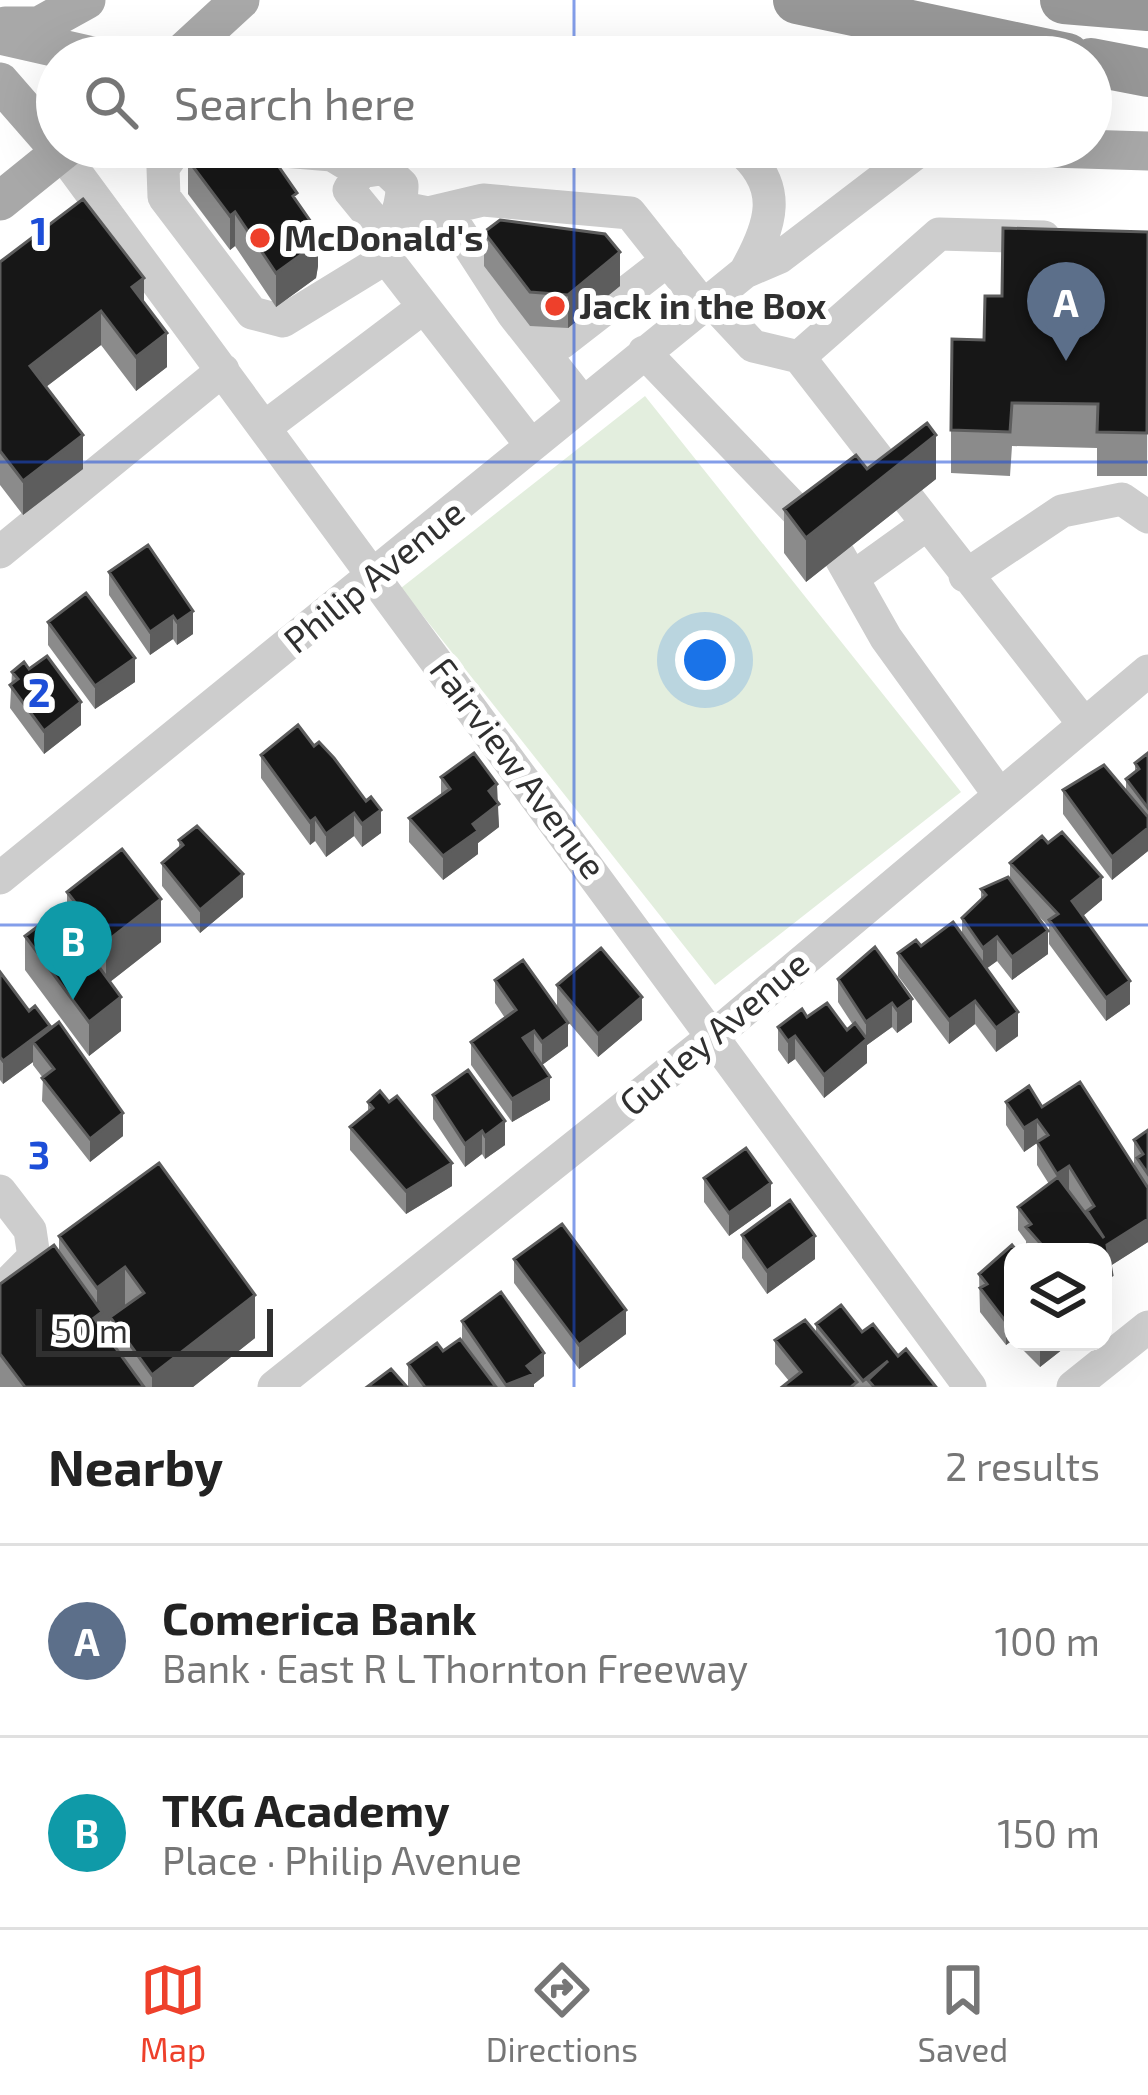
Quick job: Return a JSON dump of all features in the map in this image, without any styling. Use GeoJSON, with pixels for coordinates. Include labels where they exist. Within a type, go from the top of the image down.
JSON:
{"type":"FeatureCollection","features":[{"type":"Feature","properties":{"kind":"highway"},"geometry":{"type":"LineString","coordinates":[[797,0],[968,36]]}},
{"type":"Feature","properties":{"kind":"highway"},"geometry":{"type":"LineString","coordinates":[[1064,0],[1148,8]]}},
{"type":"Feature","properties":{"kind":"highway"},"geometry":{"type":"LineString","coordinates":[[1112,66],[1148,73]]}},
{"type":"Feature","properties":{"kind":"main road"},"geometry":{"type":"LineString","coordinates":[[0,31],[39,26],[86,0]]}},
{"type":"Feature","properties":{"kind":"main road"},"geometry":{"type":"LineString","coordinates":[[201,36],[240,0]]}},
{"type":"Feature","properties":{"kind":"main road"},"geometry":{"type":"LineString","coordinates":[[0,31],[36,41]]}},
{"type":"Feature","properties":{"kind":"main road"},"geometry":{"type":"LineString","coordinates":[[0,82],[36,120]]}},
{"type":"Feature","properties":{"kind":"main road"},"geometry":{"type":"LineString","coordinates":[[1112,150],[1148,151]]}},
{"type":"Feature","properties":{"kind":"main road"},"geometry":{"type":"LineString","coordinates":[[0,201],[41,168]]}},
{"type":"Feature","properties":{"kind":"street","name":"Fairview Avenue"},"geometry":{"type":"LineString","coordinates":[[78,168],[970,1387]]}},
{"type":"Feature","properties":{"kind":"street"},"geometry":{"type":"LineString","coordinates":[[163,168],[164,197],[251,313],[284,321],[349,281],[392,233],[428,213],[483,200],[630,213],[706,302],[753,346],[799,357],[1084,724]]}},
{"type":"Feature","properties":{"kind":"street"},"geometry":{"type":"LineString","coordinates":[[372,168],[349,190],[362,212],[392,233],[424,307],[531,445]]}},
{"type":"Feature","properties":{"kind":"street","name":"Philip Avenue"},"geometry":{"type":"LineString","coordinates":[[745,272],[769,230],[772,214],[766,187],[752,168]]}},
{"type":"Feature","properties":{"kind":"street","name":"Philip Avenue"},"geometry":{"type":"LineString","coordinates":[[0,878],[376,576],[706,302],[745,272],[780,257],[897,168]]}},
{"type":"Feature","properties":{"kind":"street"},"geometry":{"type":"LineString","coordinates":[[445,209],[459,237],[583,403]]}},
{"type":"Feature","properties":{"kind":"street"},"geometry":{"type":"LineString","coordinates":[[799,357],[939,235],[1078,238]]}},
{"type":"Feature","properties":{"kind":"street"},"geometry":{"type":"LineString","coordinates":[[537,343],[561,343],[668,260]]}},
{"type":"Feature","properties":{"kind":"street"},"geometry":{"type":"LineString","coordinates":[[266,427],[424,307]]}},
{"type":"Feature","properties":{"kind":"street"},"geometry":{"type":"LineString","coordinates":[[644,352],[815,530]]}},
{"type":"Feature","properties":{"kind":"street"},"geometry":{"type":"LineString","coordinates":[[0,552],[224,370]]}},
{"type":"Feature","properties":{"kind":"street"},"geometry":{"type":"LineString","coordinates":[[965,576],[1062,511],[1122,499],[1148,518]]}},
{"type":"Feature","properties":{"kind":"street"},"geometry":{"type":"LineString","coordinates":[[912,504],[847,566],[886,638],[998,793]]}},
{"type":"Feature","properties":{"kind":"street","name":"Gurley Avenue"},"geometry":{"type":"LineString","coordinates":[[274,1387],[715,1035],[1148,671]]}},
{"type":"Feature","properties":{"kind":"street"},"geometry":{"type":"LineString","coordinates":[[0,1191],[30,1230],[34,1257],[0,1291]]}},
{"type":"Feature","properties":{"kind":"street"},"geometry":{"type":"LineString","coordinates":[[1073,1387],[1148,1328]]}},
{"type":"Feature","properties":{"kind":"green space"},"geometry":{"type":"Polygon","coordinates":[[[645,396],[961,792],[715,985],[401,588],[645,396]]]}},
{"type":"Feature","properties":{"kind":"building"},"geometry":{"type":"Polygon","coordinates":[[[194,168],[280,168],[318,232],[316,244],[276,273],[235,212],[230,216],[194,168]]]}},
{"type":"Feature","properties":{"kind":"building"},"geometry":{"type":"Polygon","coordinates":[[[83,199],[144,278],[132,287],[167,333],[136,357],[101,311],[30,366],[83,435],[23,481],[0,451],[0,262],[83,199]]]}},
{"type":"Feature","properties":{"kind":"building"},"geometry":{"type":"Polygon","coordinates":[[[500,220],[605,234],[620,252],[568,295],[530,292],[484,232],[500,220]]]}},
{"type":"Feature","properties":{"kind":"building"},"geometry":{"type":"Polygon","coordinates":[[[1003,228],[1148,232],[1147,433],[1097,432],[1098,404],[1012,403],[1010,432],[951,430],[952,339],[984,340],[985,296],[1002,296],[1003,228]]]}},
{"type":"Feature","properties":{"kind":"building"},"geometry":{"type":"Polygon","coordinates":[[[927,423],[936,435],[806,538],[784,509],[856,455],[867,469],[927,423]]]}},
{"type":"Feature","properties":{"kind":"building"},"geometry":{"type":"Polygon","coordinates":[[[148,545],[193,611],[177,622],[173,616],[150,632],[109,572],[148,545]]]}},
{"type":"Feature","properties":{"kind":"building"},"geometry":{"type":"Polygon","coordinates":[[[86,593],[135,658],[95,686],[48,622],[86,593]]]}},
{"type":"Feature","properties":{"kind":"building"},"geometry":{"type":"Polygon","coordinates":[[[47,656],[81,702],[44,731],[10,685],[18,679],[12,672],[24,662],[29,669],[47,656]]]}},
{"type":"Feature","properties":{"kind":"building"},"geometry":{"type":"Polygon","coordinates":[[[298,725],[314,746],[319,742],[334,758],[366,801],[371,797],[381,810],[362,824],[354,813],[326,834],[315,818],[310,822],[261,755],[298,725]]]}},
{"type":"Feature","properties":{"kind":"building"},"geometry":{"type":"Polygon","coordinates":[[[474,753],[497,784],[489,791],[499,804],[473,824],[478,831],[443,856],[409,818],[450,789],[441,777],[474,753]]]}},
{"type":"Feature","properties":{"kind":"building"},"geometry":{"type":"Polygon","coordinates":[[[1148,753],[1148,808],[1126,779],[1148,753]]]}},
{"type":"Feature","properties":{"kind":"building"},"geometry":{"type":"Polygon","coordinates":[[[1104,765],[1148,817],[1148,828],[1112,857],[1063,790],[1104,765]]]}},
{"type":"Feature","properties":{"kind":"building"},"geometry":{"type":"Polygon","coordinates":[[[197,826],[243,874],[200,910],[162,863],[197,826]]]}},
{"type":"Feature","properties":{"kind":"building"},"geometry":{"type":"Polygon","coordinates":[[[1062,832],[1102,877],[1072,901],[1130,981],[1106,998],[1049,920],[1058,914],[1010,863],[1042,836],[1048,843],[1062,832]]]}},
{"type":"Feature","properties":{"kind":"building"},"geometry":{"type":"Polygon","coordinates":[[[122,849],[161,899],[106,942],[67,892],[122,849]]]}},
{"type":"Feature","properties":{"kind":"building"},"geometry":{"type":"Polygon","coordinates":[[[1008,877],[1048,931],[1012,957],[997,937],[983,948],[962,918],[986,895],[981,889],[1008,877]]]}},
{"type":"Feature","properties":{"kind":"building"},"geometry":{"type":"Polygon","coordinates":[[[58,911],[121,997],[89,1022],[25,936],[58,911]]]}},
{"type":"Feature","properties":{"kind":"building"},"geometry":{"type":"Polygon","coordinates":[[[953,922],[1018,1012],[996,1028],[975,1001],[949,1020],[898,953],[916,940],[921,946],[953,922]]]}},
{"type":"Feature","properties":{"kind":"building"},"geometry":{"type":"Polygon","coordinates":[[[875,947],[912,999],[897,1010],[892,1003],[866,1022],[838,979],[875,947]]]}},
{"type":"Feature","properties":{"kind":"building"},"geometry":{"type":"Polygon","coordinates":[[[601,948],[642,997],[598,1034],[557,985],[601,948]]]}},
{"type":"Feature","properties":{"kind":"building"},"geometry":{"type":"Polygon","coordinates":[[[523,960],[568,1023],[542,1042],[534,1031],[523,1038],[550,1077],[512,1099],[471,1042],[516,1010],[495,980],[523,960]]]}},
{"type":"Feature","properties":{"kind":"building"},"geometry":{"type":"Polygon","coordinates":[[[0,972],[29,1011],[35,1006],[50,1026],[3,1061],[0,1057],[0,972]]]}},
{"type":"Feature","properties":{"kind":"building"},"geometry":{"type":"Polygon","coordinates":[[[827,1003],[847,1030],[855,1023],[867,1039],[824,1075],[795,1036],[788,1041],[778,1027],[802,1009],[807,1017],[827,1003]]]}},
{"type":"Feature","properties":{"kind":"building"},"geometry":{"type":"Polygon","coordinates":[[[59,1022],[123,1113],[90,1139],[42,1078],[54,1069],[33,1042],[59,1022]]]}},
{"type":"Feature","properties":{"kind":"building"},"geometry":{"type":"Polygon","coordinates":[[[468,1070],[505,1121],[465,1144],[433,1095],[468,1070]]]}},
{"type":"Feature","properties":{"kind":"building"},"geometry":{"type":"Polygon","coordinates":[[[1080,1082],[1148,1188],[1148,1219],[1110,1243],[1040,1243],[1026,1227],[1031,1224],[1018,1207],[1058,1177],[1104,1238],[1087,1211],[1094,1206],[1069,1166],[1057,1174],[1037,1142],[1048,1135],[1037,1120],[1024,1128],[1006,1102],[1029,1086],[1042,1107],[1080,1082]]]}},
{"type":"Feature","properties":{"kind":"building"},"geometry":{"type":"Polygon","coordinates":[[[380,1091],[389,1102],[397,1096],[452,1163],[406,1191],[350,1127],[373,1108],[368,1102],[380,1091]]]}},
{"type":"Feature","properties":{"kind":"building"},"geometry":{"type":"Polygon","coordinates":[[[1148,1130],[1148,1174],[1137,1158],[1143,1154],[1134,1140],[1148,1130]]]}},
{"type":"Feature","properties":{"kind":"building"},"geometry":{"type":"Polygon","coordinates":[[[746,1148],[771,1183],[729,1213],[704,1178],[746,1148]]]}},
{"type":"Feature","properties":{"kind":"building"},"geometry":{"type":"Polygon","coordinates":[[[159,1163],[255,1295],[152,1375],[110,1317],[144,1293],[125,1267],[97,1288],[59,1236],[159,1163]]]}},
{"type":"Feature","properties":{"kind":"building"},"geometry":{"type":"Polygon","coordinates":[[[790,1200],[815,1236],[767,1271],[742,1235],[790,1200]]]}},
{"type":"Feature","properties":{"kind":"building"},"geometry":{"type":"Polygon","coordinates":[[[562,1224],[626,1310],[579,1345],[514,1259],[562,1224]]]}},
{"type":"Feature","properties":{"kind":"building"},"geometry":{"type":"Polygon","coordinates":[[[54,1245],[102,1312],[94,1318],[144,1387],[25,1387],[0,1354],[0,1284],[54,1245]]]}},
{"type":"Feature","properties":{"kind":"building"},"geometry":{"type":"Polygon","coordinates":[[[1004,1252],[1004,1319],[980,1288],[987,1284],[979,1274],[1004,1252]]]}},
{"type":"Feature","properties":{"kind":"building"},"geometry":{"type":"Polygon","coordinates":[[[501,1292],[544,1353],[527,1366],[534,1374],[506,1385],[462,1321],[501,1292]]]}},
{"type":"Feature","properties":{"kind":"building"},"geometry":{"type":"Polygon","coordinates":[[[841,1305],[862,1332],[873,1324],[898,1356],[906,1349],[936,1387],[874,1387],[868,1380],[888,1361],[863,1381],[816,1324],[841,1305]]]}},
{"type":"Feature","properties":{"kind":"building"},"geometry":{"type":"Polygon","coordinates":[[[805,1320],[857,1382],[851,1387],[782,1387],[801,1372],[775,1340],[805,1320]]]}},
{"type":"Feature","properties":{"kind":"building"},"geometry":{"type":"Polygon","coordinates":[[[460,1339],[496,1387],[425,1387],[408,1364],[437,1343],[443,1351],[460,1339]]]}},
{"type":"Feature","properties":{"kind":"building"},"geometry":{"type":"Polygon","coordinates":[[[391,1369],[407,1387],[367,1387],[391,1369]]]}},
{"type":"Feature","properties":{"kind":"place","name":"McDonald's"},"geometry":{"type":"Point","coordinates":[260,238]}},
{"type":"Feature","properties":{"kind":"place","name":"Jack in the Box"},"geometry":{"type":"Point","coordinates":[555,306]}},
{"type":"Feature","properties":{"kind":"place","name":"Comerica Bank"},"geometry":{"type":"Point","coordinates":[1066,361]}},
{"type":"Feature","properties":{"kind":"place","name":"TKG Academy"},"geometry":{"type":"Point","coordinates":[73,1000]}}]}
